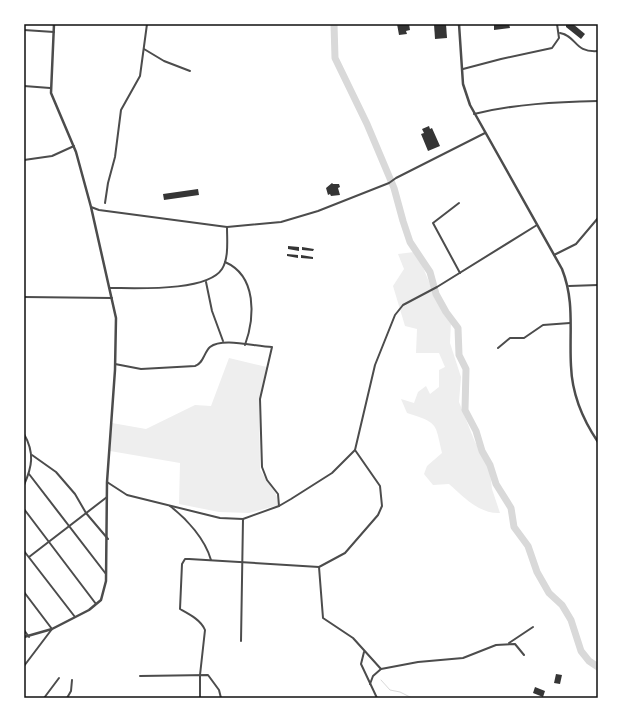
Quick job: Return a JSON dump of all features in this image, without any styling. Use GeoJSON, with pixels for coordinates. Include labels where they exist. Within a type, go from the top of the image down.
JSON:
{"type":"FeatureCollection","features":[{"type":"Feature","properties":{"kind":"street"},"geometry":{"type":"LineString","coordinates":[[24,637],[29,637],[52,629],[97,605],[101,600],[106,581],[108,539],[107,482],[115,364],[116,318],[91,206],[74,146],[53,99],[50,88],[54,24]]}},
{"type":"Feature","properties":{"kind":"street"},"geometry":{"type":"LineString","coordinates":[[105,204],[108,183],[116,157],[121,110],[140,76],[147,24]]}},
{"type":"Feature","properties":{"kind":"street"},"geometry":{"type":"LineString","coordinates":[[459,24],[465,90],[474,114],[562,269],[569,286],[571,366],[575,392],[584,420],[598,442]]}},
{"type":"Feature","properties":{"kind":"street"},"geometry":{"type":"LineString","coordinates":[[462,69],[552,48],[556,45],[560,33],[558,24]]}},
{"type":"Feature","properties":{"kind":"street"},"geometry":{"type":"LineString","coordinates":[[24,30],[54,32]]}},
{"type":"Feature","properties":{"kind":"street"},"geometry":{"type":"LineString","coordinates":[[560,33],[567,34],[580,48],[588,51],[598,50]]}},
{"type":"Feature","properties":{"kind":"street"},"geometry":{"type":"LineString","coordinates":[[144,49],[164,62],[190,72]]}},
{"type":"Feature","properties":{"kind":"street"},"geometry":{"type":"LineString","coordinates":[[24,86],[50,88]]}},
{"type":"Feature","properties":{"kind":"street"},"geometry":{"type":"LineString","coordinates":[[474,114],[491,110],[534,105],[598,101]]}},
{"type":"Feature","properties":{"kind":"street"},"geometry":{"type":"LineString","coordinates":[[91,206],[102,211],[227,227],[281,222],[352,198],[389,183],[396,178],[485,133]]}},
{"type":"Feature","properties":{"kind":"street"},"geometry":{"type":"LineString","coordinates":[[24,160],[48,157],[74,146]]}},
{"type":"Feature","properties":{"kind":"street"},"geometry":{"type":"LineString","coordinates":[[459,202],[433,223],[460,273]]}},
{"type":"Feature","properties":{"kind":"street"},"geometry":{"type":"LineString","coordinates":[[554,255],[576,244],[598,218]]}},
{"type":"Feature","properties":{"kind":"street"},"geometry":{"type":"LineString","coordinates":[[107,482],[127,495],[211,517],[244,519],[279,506],[332,473],[355,450],[375,368],[395,315],[407,302],[460,273],[537,225]]}},
{"type":"Feature","properties":{"kind":"street"},"geometry":{"type":"LineString","coordinates":[[110,288],[184,286],[206,282],[221,271],[224,262],[227,227]]}},
{"type":"Feature","properties":{"kind":"street"},"geometry":{"type":"LineString","coordinates":[[224,262],[241,272],[245,279],[250,296],[252,306],[251,322],[245,345]]}},
{"type":"Feature","properties":{"kind":"street"},"geometry":{"type":"LineString","coordinates":[[206,282],[212,311],[223,341]]}},
{"type":"Feature","properties":{"kind":"street"},"geometry":{"type":"LineString","coordinates":[[569,286],[598,285]]}},
{"type":"Feature","properties":{"kind":"street"},"geometry":{"type":"LineString","coordinates":[[24,297],[112,298]]}},
{"type":"Feature","properties":{"kind":"street"},"geometry":{"type":"LineString","coordinates":[[498,348],[510,338],[524,338],[543,325],[570,323]]}},
{"type":"Feature","properties":{"kind":"street"},"geometry":{"type":"LineString","coordinates":[[115,364],[141,370],[195,366],[199,364],[211,346],[223,341],[245,345],[272,347],[260,399],[262,467],[267,480],[278,494],[279,506]]}},
{"type":"Feature","properties":{"kind":"street"},"geometry":{"type":"LineString","coordinates":[[24,434],[32,455],[29,474],[24,485]]}},
{"type":"Feature","properties":{"kind":"street"},"geometry":{"type":"LineString","coordinates":[[200,698],[200,676],[205,630],[203,625],[196,619],[180,609],[182,564],[185,559],[319,567],[345,553],[378,515],[382,506],[380,486],[355,450]]}},
{"type":"Feature","properties":{"kind":"street"},"geometry":{"type":"LineString","coordinates":[[32,455],[56,472],[75,494],[86,513],[108,539]]}},
{"type":"Feature","properties":{"kind":"street"},"geometry":{"type":"LineString","coordinates":[[29,474],[106,574]]}},
{"type":"Feature","properties":{"kind":"street"},"geometry":{"type":"LineString","coordinates":[[29,557],[108,496]]}},
{"type":"Feature","properties":{"kind":"street"},"geometry":{"type":"LineString","coordinates":[[169,506],[188,521],[205,546],[211,560]]}},
{"type":"Feature","properties":{"kind":"street"},"geometry":{"type":"LineString","coordinates":[[24,509],[97,605]]}},
{"type":"Feature","properties":{"kind":"street"},"geometry":{"type":"LineString","coordinates":[[241,641],[244,519]]}},
{"type":"Feature","properties":{"kind":"street"},"geometry":{"type":"LineString","coordinates":[[24,551],[75,617]]}},
{"type":"Feature","properties":{"kind":"street"},"geometry":{"type":"LineString","coordinates":[[319,567],[323,618],[348,634],[382,669]]}},
{"type":"Feature","properties":{"kind":"street"},"geometry":{"type":"LineString","coordinates":[[24,592],[52,629]]}},
{"type":"Feature","properties":{"kind":"street"},"geometry":{"type":"LineString","coordinates":[[370,684],[373,676],[382,669],[424,661],[463,658],[488,647],[509,643],[533,627]]}},
{"type":"Feature","properties":{"kind":"street"},"geometry":{"type":"LineString","coordinates":[[24,666],[52,629]]}},
{"type":"Feature","properties":{"kind":"street"},"geometry":{"type":"LineString","coordinates":[[24,630],[29,637]]}},
{"type":"Feature","properties":{"kind":"street"},"geometry":{"type":"LineString","coordinates":[[509,643],[518,647],[524,655]]}},
{"type":"Feature","properties":{"kind":"street"},"geometry":{"type":"LineString","coordinates":[[364,652],[361,664],[376,698]]}},
{"type":"Feature","properties":{"kind":"street"},"geometry":{"type":"LineString","coordinates":[[140,676],[208,676],[219,690],[221,698]]}},
{"type":"Feature","properties":{"kind":"street"},"geometry":{"type":"LineString","coordinates":[[44,698],[59,678]]}},
{"type":"Feature","properties":{"kind":"street"},"geometry":{"type":"LineString","coordinates":[[67,698],[71,691],[72,680]]}},
{"type":"Feature","properties":{"kind":"shaded area"},"geometry":{"type":"Polygon","coordinates":[[[414,252],[420,260],[436,299],[451,321],[450,343],[461,377],[459,402],[475,442],[484,456],[490,472],[492,489],[500,513],[492,513],[479,508],[472,504],[449,484],[433,485],[424,474],[427,466],[442,453],[438,435],[434,425],[430,422],[407,413],[401,399],[414,403],[418,392],[426,386],[430,394],[439,387],[439,370],[445,367],[439,353],[416,353],[417,329],[405,326],[393,286],[404,269],[398,254],[414,252]]]}},
{"type":"Feature","properties":{"kind":"shaded area"},"geometry":{"type":"Polygon","coordinates":[[[229,358],[267,367],[259,403],[260,470],[276,494],[279,505],[249,513],[219,512],[179,504],[180,463],[110,451],[112,423],[146,429],[195,405],[211,406],[229,358]]]}},
{"type":"Feature","properties":{"kind":"building"},"geometry":{"type":"Polygon","coordinates":[[[397,24],[409,24],[410,30],[406,31],[407,34],[399,35],[397,24]]]}},
{"type":"Feature","properties":{"kind":"building"},"geometry":{"type":"Polygon","coordinates":[[[434,24],[446,24],[447,38],[435,39],[434,24]]]}},
{"type":"Feature","properties":{"kind":"building"},"geometry":{"type":"Polygon","coordinates":[[[494,24],[509,24],[510,28],[494,30],[494,24]]]}},
{"type":"Feature","properties":{"kind":"building"},"geometry":{"type":"Polygon","coordinates":[[[566,24],[573,24],[585,34],[581,39],[566,27],[566,24]]]}},
{"type":"Feature","properties":{"kind":"building"},"geometry":{"type":"Polygon","coordinates":[[[429,126],[430,129],[432,128],[440,146],[428,151],[421,134],[424,133],[422,129],[429,126]]]}},
{"type":"Feature","properties":{"kind":"building"},"geometry":{"type":"Polygon","coordinates":[[[332,183],[339,184],[340,187],[338,188],[340,195],[328,195],[326,188],[332,183]]]}},
{"type":"Feature","properties":{"kind":"building"},"geometry":{"type":"Polygon","coordinates":[[[198,189],[199,195],[164,200],[163,194],[198,189]]]}},
{"type":"Feature","properties":{"kind":"building"},"geometry":{"type":"Polygon","coordinates":[[[288,246],[299,247],[299,251],[288,249],[288,246]]]}},
{"type":"Feature","properties":{"kind":"building"},"geometry":{"type":"Polygon","coordinates":[[[302,247],[314,249],[313,251],[302,250],[302,247]]]}},
{"type":"Feature","properties":{"kind":"building"},"geometry":{"type":"Polygon","coordinates":[[[287,254],[298,255],[298,258],[287,256],[287,254]]]}},
{"type":"Feature","properties":{"kind":"building"},"geometry":{"type":"Polygon","coordinates":[[[301,255],[313,257],[313,259],[301,258],[301,255]]]}},
{"type":"Feature","properties":{"kind":"building"},"geometry":{"type":"Polygon","coordinates":[[[556,674],[562,675],[560,684],[554,683],[556,674]]]}},
{"type":"Feature","properties":{"kind":"building"},"geometry":{"type":"Polygon","coordinates":[[[535,687],[545,691],[543,697],[533,693],[535,687]]]}},
{"type":"Feature","properties":{"kind":"waterway"},"geometry":{"type":"LineString","coordinates":[[334,24],[335,58],[367,124],[394,188],[410,242],[430,272],[436,294],[446,312],[458,328],[459,355],[466,369],[465,410],[476,431],[482,451],[490,465],[496,484],[511,508],[514,527],[528,546],[537,572],[549,593],[562,605],[571,620],[581,651],[589,661],[598,667]]}},
{"type":"Feature","properties":{"kind":"waterway"},"geometry":{"type":"LineString","coordinates":[[381,680],[390,690],[400,692],[412,698]]}}]}
